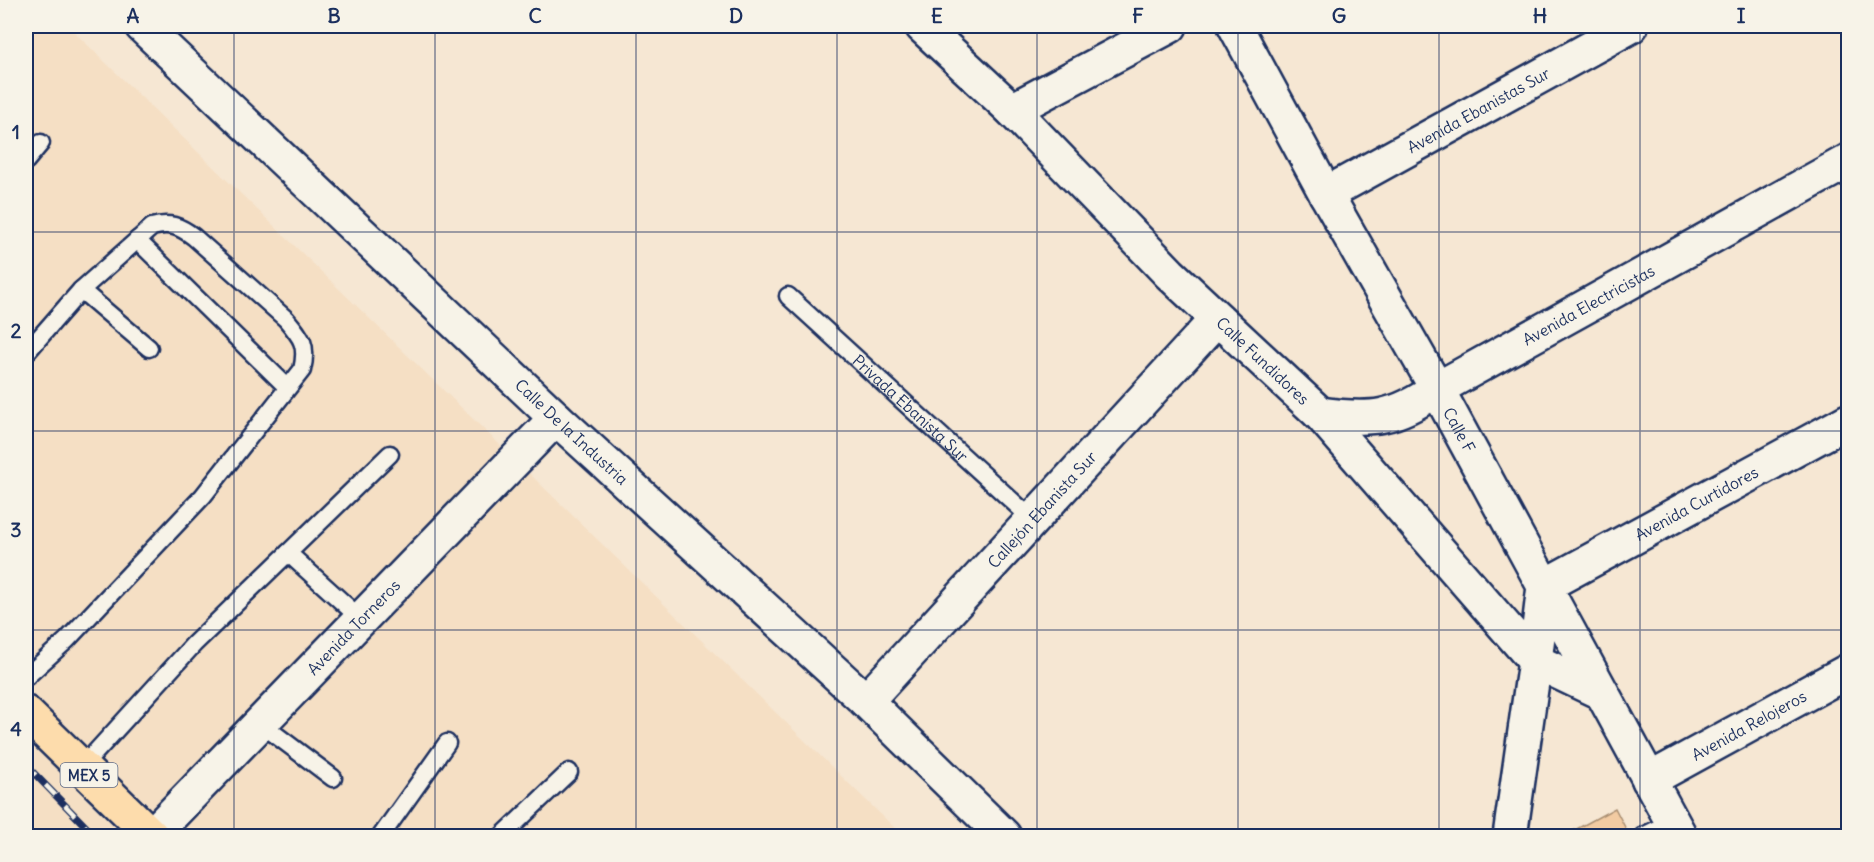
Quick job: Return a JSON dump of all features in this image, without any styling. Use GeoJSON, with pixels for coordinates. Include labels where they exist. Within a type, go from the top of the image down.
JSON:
{"type":"FeatureCollection","features":[{"type":"Feature","properties":{"kind":"main road","name":"MEX 5"},"geometry":{"type":"LineString","coordinates":[[26,713],[152,836]]}},
{"type":"Feature","properties":{"kind":"street","name":"Calle De la Industria"},"geometry":{"type":"LineString","coordinates":[[142,26],[556,418],[866,701],[1004,837]]}},
{"type":"Feature","properties":{"kind":"street","name":"Calle Fundidores"},"geometry":{"type":"LineString","coordinates":[[922,26],[1012,110],[1217,320],[1320,414],[1535,661],[1602,693]]}},
{"type":"Feature","properties":{"kind":"street"},"geometry":{"type":"LineString","coordinates":[[1012,110],[1170,26]]}},
{"type":"Feature","properties":{"kind":"street","name":"Calle F"},"geometry":{"type":"LineString","coordinates":[[1236,26],[1326,194],[1437,389],[1676,829]]}},
{"type":"Feature","properties":{"kind":"street","name":"Avenida Ebanistas Sur"},"geometry":{"type":"LineString","coordinates":[[1326,194],[1631,26]]}},
{"type":"Feature","properties":{"kind":"street","name":"Avenida Electricistas"},"geometry":{"type":"LineString","coordinates":[[1320,414],[1359,418],[1377,417],[1416,404],[1437,389],[1848,161]]}},
{"type":"Feature","properties":{"kind":"street","name":"Callejón Ebanista Sur"},"geometry":{"type":"LineString","coordinates":[[866,701],[1217,320]]}},
{"type":"Feature","properties":{"kind":"street","name":"Avenida Torneros"},"geometry":{"type":"LineString","coordinates":[[152,836],[556,418]]}},
{"type":"Feature","properties":{"kind":"street","name":"Avenida Curtidores"},"geometry":{"type":"LineString","coordinates":[[1544,586],[1848,421]]}},
{"type":"Feature","properties":{"kind":"street"},"geometry":{"type":"LineString","coordinates":[[1510,837],[1544,586]]}},
{"type":"Feature","properties":{"kind":"street","name":"Avenida Relojeros"},"geometry":{"type":"LineString","coordinates":[[1649,780],[1848,670]]}},
{"type":"Feature","properties":{"kind":"lane"},"geometry":{"type":"LineString","coordinates":[[26,161],[41,143]]}},
{"type":"Feature","properties":{"kind":"lane"},"geometry":{"type":"LineString","coordinates":[[26,353],[81,290],[152,227],[163,224],[182,228],[286,319],[298,334],[306,352],[302,370],[204,496],[67,640],[26,677]]}},
{"type":"Feature","properties":{"kind":"lane"},"geometry":{"type":"LineString","coordinates":[[137,240],[287,387]]}},
{"type":"Feature","properties":{"kind":"lane"},"geometry":{"type":"LineString","coordinates":[[81,290],[149,348]]}},
{"type":"Feature","properties":{"kind":"lane","name":"Privada Ebanista Sur"},"geometry":{"type":"LineString","coordinates":[[788,296],[1033,520]]}},
{"type":"Feature","properties":{"kind":"lane"},"geometry":{"type":"LineString","coordinates":[[82,767],[194,644],[390,454]]}},
{"type":"Feature","properties":{"kind":"lane"},"geometry":{"type":"LineString","coordinates":[[288,553],[361,619]]}},
{"type":"Feature","properties":{"kind":"lane"},"geometry":{"type":"LineString","coordinates":[[261,723],[333,778]]}},
{"type":"Feature","properties":{"kind":"lane"},"geometry":{"type":"LineString","coordinates":[[381,837],[447,743]]}},
{"type":"Feature","properties":{"kind":"lane"},"geometry":{"type":"LineString","coordinates":[[502,837],[569,772]]}},
{"type":"Feature","properties":{"kind":"lane"},"geometry":{"type":"LineString","coordinates":[[1643,837],[1676,829]]}},
{"type":"Feature","properties":{"kind":"shaded area"},"geometry":{"type":"Polygon","coordinates":[[[26,26],[68,26],[903,836],[26,836],[26,26]]]}},
{"type":"Feature","properties":{"kind":"building"},"geometry":{"type":"Polygon","coordinates":[[[1615,808],[1630,837],[1562,837],[1615,808]]]}},
{"type":"Feature","properties":{"kind":"railway"},"geometry":{"type":"LineString","coordinates":[[26,765],[95,836]]}}]}
